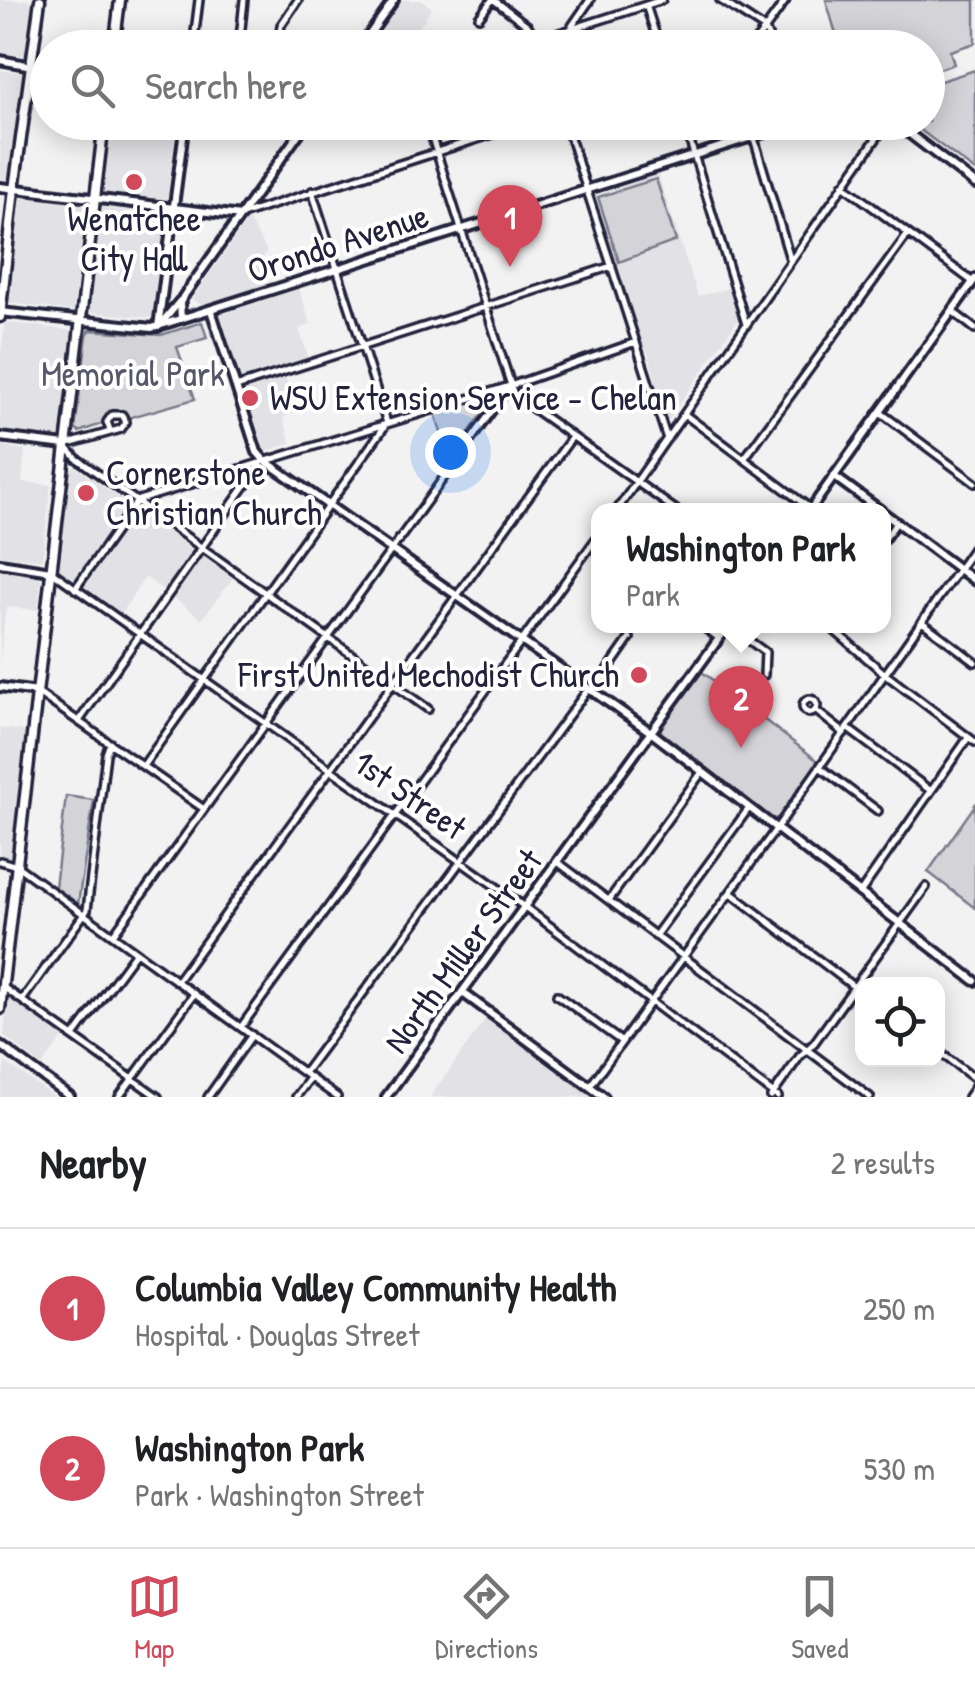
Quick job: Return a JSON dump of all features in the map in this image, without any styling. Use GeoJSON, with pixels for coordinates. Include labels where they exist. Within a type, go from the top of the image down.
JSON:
{"type":"FeatureCollection","features":[{"type":"Feature","properties":{"kind":"main road"},"geometry":{"type":"LineString","coordinates":[[36,30],[40,0]]}},
{"type":"Feature","properties":{"kind":"main road"},"geometry":{"type":"LineString","coordinates":[[116,30],[120,0]]}},
{"type":"Feature","properties":{"kind":"main road"},"geometry":{"type":"LineString","coordinates":[[0,314],[30,80]]}},
{"type":"Feature","properties":{"kind":"main road"},"geometry":{"type":"LineString","coordinates":[[0,1009],[102,140]]}},
{"type":"Feature","properties":{"kind":"street"},"geometry":{"type":"LineString","coordinates":[[196,30],[199,0]]}},
{"type":"Feature","properties":{"kind":"street"},"geometry":{"type":"LineString","coordinates":[[241,30],[244,0]]}},
{"type":"Feature","properties":{"kind":"street"},"geometry":{"type":"LineString","coordinates":[[280,30],[298,0]]}},
{"type":"Feature","properties":{"kind":"street"},"geometry":{"type":"LineString","coordinates":[[373,30],[394,0]]}},
{"type":"Feature","properties":{"kind":"street"},"geometry":{"type":"LineString","coordinates":[[479,17],[493,0],[531,30]]}},
{"type":"Feature","properties":{"kind":"street"},"geometry":{"type":"LineString","coordinates":[[570,29],[590,0]]}},
{"type":"Feature","properties":{"kind":"street"},"geometry":{"type":"LineString","coordinates":[[567,30],[662,0]]}},
{"type":"Feature","properties":{"kind":"street"},"geometry":{"type":"LineString","coordinates":[[720,0],[765,29],[786,0]]}},
{"type":"Feature","properties":{"kind":"street"},"geometry":{"type":"LineString","coordinates":[[646,5],[654,30]]}},
{"type":"Feature","properties":{"kind":"street"},"geometry":{"type":"LineString","coordinates":[[0,60],[30,66]]}},
{"type":"Feature","properties":{"kind":"street"},"geometry":{"type":"LineString","coordinates":[[158,326],[182,140]]}},
{"type":"Feature","properties":{"kind":"street"},"geometry":{"type":"LineString","coordinates":[[158,326],[183,297],[294,140]]}},
{"type":"Feature","properties":{"kind":"street"},"geometry":{"type":"LineString","coordinates":[[433,140],[514,395],[666,503]]}},
{"type":"Feature","properties":{"kind":"street"},"geometry":{"type":"LineString","coordinates":[[0,187],[241,216],[474,140]]}},
{"type":"Feature","properties":{"kind":"street"},"geometry":{"type":"LineString","coordinates":[[571,140],[667,440]]}},
{"type":"Feature","properties":{"kind":"street"},"geometry":{"type":"LineString","coordinates":[[690,140],[746,324]]}},
{"type":"Feature","properties":{"kind":"street","name":"Orondo Avenue"},"geometry":{"type":"LineString","coordinates":[[0,314],[135,328],[158,326],[747,140]]}},
{"type":"Feature","properties":{"kind":"street"},"geometry":{"type":"LineString","coordinates":[[755,140],[790,259]]}},
{"type":"Feature","properties":{"kind":"street"},"geometry":{"type":"LineString","coordinates":[[621,503],[876,140]]}},
{"type":"Feature","properties":{"kind":"street"},"geometry":{"type":"LineString","coordinates":[[918,140],[975,184]]}},
{"type":"Feature","properties":{"kind":"street"},"geometry":{"type":"LineString","coordinates":[[816,503],[974,281],[844,185]]}},
{"type":"Feature","properties":{"kind":"street"},"geometry":{"type":"LineString","coordinates":[[312,191],[387,423]]}},
{"type":"Feature","properties":{"kind":"street"},"geometry":{"type":"LineString","coordinates":[[744,459],[908,234]]}},
{"type":"Feature","properties":{"kind":"street"},"geometry":{"type":"LineString","coordinates":[[236,388],[612,266]]}},
{"type":"Feature","properties":{"kind":"street"},"geometry":{"type":"LineString","coordinates":[[181,320],[183,297]]}},
{"type":"Feature","properties":{"kind":"street"},"geometry":{"type":"LineString","coordinates":[[211,310],[257,452],[264,460],[652,733],[975,981]]}},
{"type":"Feature","properties":{"kind":"street"},"geometry":{"type":"LineString","coordinates":[[952,311],[975,329]]}},
{"type":"Feature","properties":{"kind":"street"},"geometry":{"type":"LineString","coordinates":[[75,589],[137,501],[510,386],[636,342]]}},
{"type":"Feature","properties":{"kind":"street"},"geometry":{"type":"LineString","coordinates":[[113,935],[510,386]]}},
{"type":"Feature","properties":{"kind":"street"},"geometry":{"type":"LineString","coordinates":[[880,412],[975,483]]}},
{"type":"Feature","properties":{"kind":"street"},"geometry":{"type":"LineString","coordinates":[[684,414],[802,503]]}},
{"type":"Feature","properties":{"kind":"street"},"geometry":{"type":"LineString","coordinates":[[143,766],[387,423]]}},
{"type":"Feature","properties":{"kind":"street"},"geometry":{"type":"LineString","coordinates":[[0,437],[65,445],[110,430]]}},
{"type":"Feature","properties":{"kind":"street"},"geometry":{"type":"LineString","coordinates":[[177,982],[572,437]]}},
{"type":"Feature","properties":{"kind":"street"},"geometry":{"type":"LineString","coordinates":[[65,445],[76,458],[428,710]]}},
{"type":"Feature","properties":{"kind":"street"},"geometry":{"type":"LineString","coordinates":[[79,720],[264,460]]}},
{"type":"Feature","properties":{"kind":"street"},"geometry":{"type":"LineString","coordinates":[[834,476],[870,503]]}},
{"type":"Feature","properties":{"kind":"street"},"geometry":{"type":"LineString","coordinates":[[891,519],[975,582]]}},
{"type":"Feature","properties":{"kind":"street"},"geometry":{"type":"LineString","coordinates":[[891,530],[896,523]]}},
{"type":"Feature","properties":{"kind":"street"},"geometry":{"type":"LineString","coordinates":[[590,1086],[975,546]]}},
{"type":"Feature","properties":{"kind":"street"},"geometry":{"type":"LineString","coordinates":[[241,1027],[591,547]]}},
{"type":"Feature","properties":{"kind":"street","name":"1st Street"},"geometry":{"type":"LineString","coordinates":[[0,563],[51,571],[526,908],[774,1096]]}},
{"type":"Feature","properties":{"kind":"street"},"geometry":{"type":"LineString","coordinates":[[922,622],[975,662]]}},
{"type":"Feature","properties":{"kind":"street"},"geometry":{"type":"LineString","coordinates":[[712,633],[720,638]]}},
{"type":"Feature","properties":{"kind":"street","name":"North Miller Street"},"geometry":{"type":"LineString","coordinates":[[386,1097],[724,633]]}},
{"type":"Feature","properties":{"kind":"street"},"geometry":{"type":"LineString","coordinates":[[739,633],[765,652],[764,675]]}},
{"type":"Feature","properties":{"kind":"street"},"geometry":{"type":"LineString","coordinates":[[838,633],[975,742]]}},
{"type":"Feature","properties":{"kind":"street"},"geometry":{"type":"LineString","coordinates":[[296,1097],[460,861],[630,638]]}},
{"type":"Feature","properties":{"kind":"street"},"geometry":{"type":"LineString","coordinates":[[0,687],[38,692],[204,810]]}},
{"type":"Feature","properties":{"kind":"street"},"geometry":{"type":"LineString","coordinates":[[816,710],[931,792]]}},
{"type":"Feature","properties":{"kind":"street"},"geometry":{"type":"LineString","coordinates":[[860,893],[968,738]]}},
{"type":"Feature","properties":{"kind":"street"},"geometry":{"type":"LineString","coordinates":[[23,999],[85,915],[110,743]]}},
{"type":"Feature","properties":{"kind":"street"},"geometry":{"type":"LineString","coordinates":[[820,768],[878,812]]}},
{"type":"Feature","properties":{"kind":"street"},"geometry":{"type":"LineString","coordinates":[[608,900],[702,772]]}},
{"type":"Feature","properties":{"kind":"street"},"geometry":{"type":"LineString","coordinates":[[655,936],[749,808]]}},
{"type":"Feature","properties":{"kind":"street"},"geometry":{"type":"LineString","coordinates":[[0,861],[17,866],[337,1097]]}},
{"type":"Feature","properties":{"kind":"street"},"geometry":{"type":"LineString","coordinates":[[559,863],[870,1097]]}},
{"type":"Feature","properties":{"kind":"street"},"geometry":{"type":"LineString","coordinates":[[774,1096],[926,887]]}},
{"type":"Feature","properties":{"kind":"street"},"geometry":{"type":"LineString","coordinates":[[731,892],[854,987]]}},
{"type":"Feature","properties":{"kind":"street"},"geometry":{"type":"LineString","coordinates":[[74,1036],[136,952]]}},
{"type":"Feature","properties":{"kind":"street"},"geometry":{"type":"LineString","coordinates":[[3,986],[158,1097]]}},
{"type":"Feature","properties":{"kind":"street"},"geometry":{"type":"LineString","coordinates":[[463,993],[604,1097]]}},
{"type":"Feature","properties":{"kind":"street"},"geometry":{"type":"LineString","coordinates":[[119,1097],[194,994]]}},
{"type":"Feature","properties":{"kind":"street"},"geometry":{"type":"LineString","coordinates":[[557,994],[622,1042]]}},
{"type":"Feature","properties":{"kind":"street"},"geometry":{"type":"LineString","coordinates":[[208,1097],[252,1035]]}},
{"type":"Feature","properties":{"kind":"street"},"geometry":{"type":"LineString","coordinates":[[0,1045],[70,1097]]}},
{"type":"Feature","properties":{"kind":"street"},"geometry":{"type":"LineString","coordinates":[[945,1057],[975,1083],[968,1097]]}},
{"type":"Feature","properties":{"kind":"shaded area"},"geometry":{"type":"Polygon","coordinates":[[[0,0],[34,0],[27,56],[0,53],[0,0]]]}},
{"type":"Feature","properties":{"kind":"shaded area"},"geometry":{"type":"Polygon","coordinates":[[[399,0],[421,0],[432,8],[417,30],[377,30],[399,0]]]}},
{"type":"Feature","properties":{"kind":"shaded area"},"geometry":{"type":"Polygon","coordinates":[[[0,70],[23,73],[10,180],[0,179],[0,70]]]}},
{"type":"Feature","properties":{"kind":"shaded area"},"geometry":{"type":"Polygon","coordinates":[[[108,140],[174,140],[167,201],[101,193],[108,140]]]}},
{"type":"Feature","properties":{"kind":"shaded area"},"geometry":{"type":"Polygon","coordinates":[[[658,174],[698,296],[729,288],[739,318],[667,422],[648,353],[640,343],[594,197],[658,174]]]}},
{"type":"Feature","properties":{"kind":"shaded area"},"geometry":{"type":"Polygon","coordinates":[[[21,196],[87,205],[73,311],[8,303],[21,196]]]}},
{"type":"Feature","properties":{"kind":"shaded area"},"geometry":{"type":"Polygon","coordinates":[[[101,207],[166,216],[153,318],[88,312],[101,207]]]}},
{"type":"Feature","properties":{"kind":"shaded area"},"geometry":{"type":"Polygon","coordinates":[[[248,219],[267,251],[259,265],[266,284],[201,305],[192,299],[248,219]]]}},
{"type":"Feature","properties":{"kind":"shaded area"},"geometry":{"type":"Polygon","coordinates":[[[299,289],[311,324],[299,329],[311,366],[285,375],[297,412],[283,417],[291,443],[264,452],[220,315],[299,289]]]}},
{"type":"Feature","properties":{"kind":"shaded area"},"geometry":{"type":"Polygon","coordinates":[[[5,322],[74,331],[60,438],[0,431],[0,360],[5,322]]]}},
{"type":"Feature","properties":{"kind":"shaded area"},"geometry":{"type":"Polygon","coordinates":[[[0,445],[25,450],[22,482],[51,485],[42,560],[0,555],[0,445]]]}},
{"type":"Feature","properties":{"kind":"shaded area"},"geometry":{"type":"Polygon","coordinates":[[[74,466],[233,578],[202,619],[145,577],[121,614],[57,569],[69,473],[74,466]]]}},
{"type":"Feature","properties":{"kind":"shaded area"},"geometry":{"type":"Polygon","coordinates":[[[0,568],[36,573],[41,578],[38,610],[6,607],[0,662],[0,568]]]}},
{"type":"Feature","properties":{"kind":"shaded area"},"geometry":{"type":"Polygon","coordinates":[[[0,728],[25,731],[10,858],[0,857],[0,728]]]}},
{"type":"Feature","properties":{"kind":"shaded area"},"geometry":{"type":"Polygon","coordinates":[[[7,997],[64,1036],[42,1066],[4,1036],[7,997]]]}},
{"type":"Feature","properties":{"kind":"shaded area"},"geometry":{"type":"Polygon","coordinates":[[[487,1017],[594,1097],[430,1097],[487,1017]]]}},
{"type":"Feature","properties":{"kind":"shaded area"},"geometry":{"type":"Polygon","coordinates":[[[5,1062],[55,1097],[0,1097],[5,1062]]]}},
{"type":"Feature","properties":{"kind":"green space"},"geometry":{"type":"Polygon","coordinates":[[[826,0],[975,0],[975,43],[950,51],[954,64],[945,67],[945,30],[835,30],[826,0]]]}},
{"type":"Feature","properties":{"kind":"green space"},"geometry":{"type":"Polygon","coordinates":[[[975,70],[975,171],[934,140],[945,140],[945,80],[975,70]]]}},
{"type":"Feature","properties":{"kind":"green space"},"geometry":{"type":"Polygon","coordinates":[[[656,179],[676,241],[619,262],[598,197],[656,179]]]}},
{"type":"Feature","properties":{"kind":"green space","name":"Memorial Park"},"geometry":{"type":"Polygon","coordinates":[[[202,322],[207,338],[177,347],[195,399],[128,418],[114,410],[104,423],[79,432],[75,429],[90,330],[161,335],[202,322]]]}},
{"type":"Feature","properties":{"kind":"green space"},"geometry":{"type":"Polygon","coordinates":[[[492,395],[494,398],[457,449],[443,439],[435,413],[492,395]]]}},
{"type":"Feature","properties":{"kind":"green space"},"geometry":{"type":"Polygon","coordinates":[[[702,672],[818,761],[778,818],[773,819],[661,732],[702,672]]]}},
{"type":"Feature","properties":{"kind":"green space"},"geometry":{"type":"Polygon","coordinates":[[[66,796],[94,800],[78,904],[55,887],[66,796]]]}},
{"type":"Feature","properties":{"kind":"green space"},"geometry":{"type":"Polygon","coordinates":[[[975,805],[975,908],[928,872],[975,805]]]}},
{"type":"Feature","properties":{"kind":"place","name":"Wenatchee City Hall"},"geometry":{"type":"Point","coordinates":[134,182]}},
{"type":"Feature","properties":{"kind":"place","name":"Columbia Valley Community Health"},"geometry":{"type":"Point","coordinates":[510,267]}},
{"type":"Feature","properties":{"kind":"place","name":"WSU Extension Service - Chelan"},"geometry":{"type":"Point","coordinates":[250,398]}},
{"type":"Feature","properties":{"kind":"place","name":"Cornerstone Christian Church"},"geometry":{"type":"Point","coordinates":[86,493]}},
{"type":"Feature","properties":{"kind":"place","name":"First United Mechodist Church"},"geometry":{"type":"Point","coordinates":[639,675]}},
{"type":"Feature","properties":{"kind":"place","name":"Washington Park"},"geometry":{"type":"Point","coordinates":[741,748]}}]}
